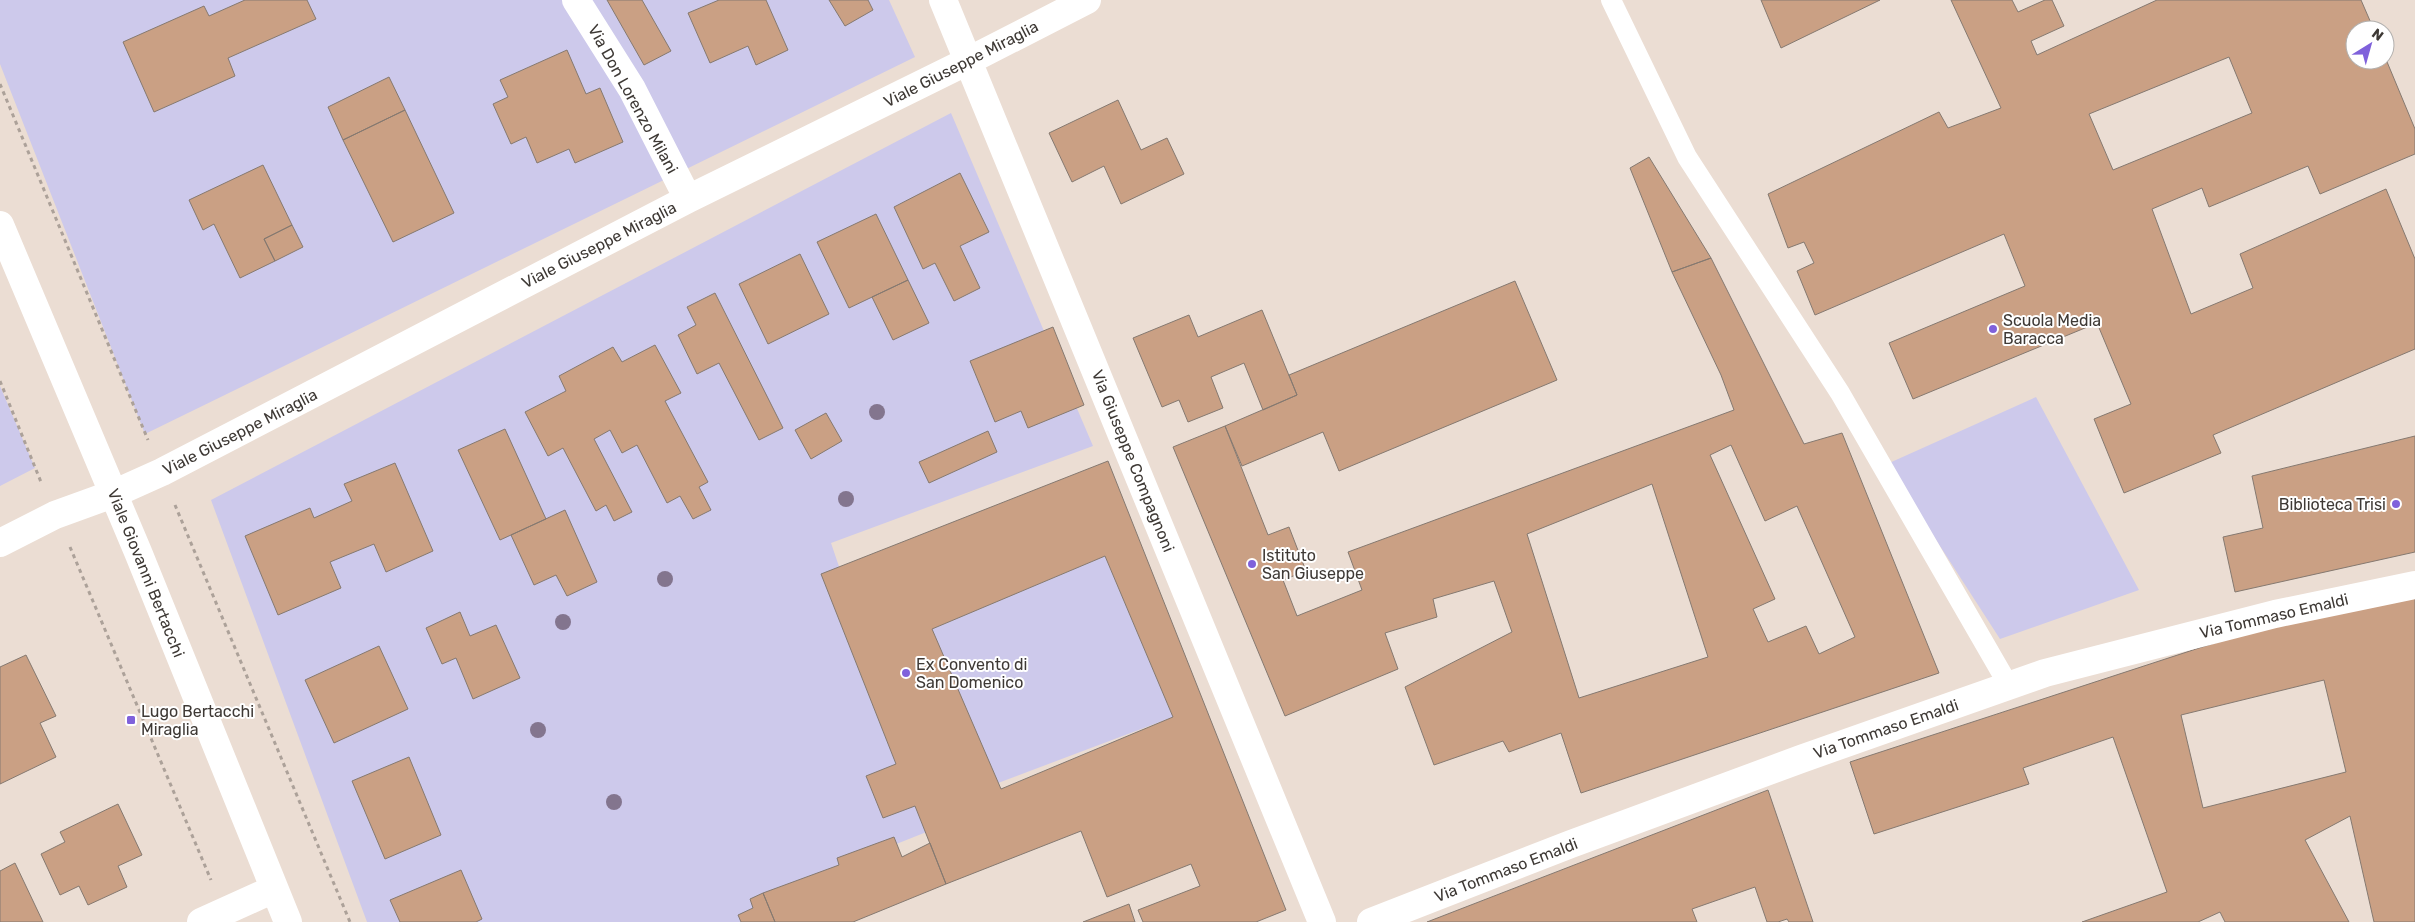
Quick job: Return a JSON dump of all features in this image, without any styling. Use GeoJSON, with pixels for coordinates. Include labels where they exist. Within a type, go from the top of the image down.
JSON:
{"type":"FeatureCollection","features":[{"type":"Feature","properties":{"kind":"street","name":"Via Don Lorenzo Milani"},"geometry":{"type":"LineString","coordinates":[[576,0],[632,89],[688,199]]}},
{"type":"Feature","properties":{"kind":"street","name":"Via Giuseppe Compagnoni"},"geometry":{"type":"LineString","coordinates":[[943,0],[1322,922]]}},
{"type":"Feature","properties":{"kind":"street","name":"Viale Giuseppe Miraglia"},"geometry":{"type":"LineString","coordinates":[[0,543],[55,514],[114,494],[162,472],[688,199],[1087,0]]}},
{"type":"Feature","properties":{"kind":"street","name":"Viale Giovanni Bertacchi"},"geometry":{"type":"LineString","coordinates":[[0,225],[114,494],[288,922]]}},
{"type":"Feature","properties":{"kind":"street","name":"Via Tommaso Emaldi"},"geometry":{"type":"LineString","coordinates":[[1371,922],[1570,844],[1783,766],[2045,674],[2275,614],[2415,585]]}},
{"type":"Feature","properties":{"kind":"street"},"geometry":{"type":"LineString","coordinates":[[212,917],[274,889]]}},
{"type":"Feature","properties":{"kind":"lane"},"geometry":{"type":"LineString","coordinates":[[1611,0],[1688,157],[1840,393],[2009,686]]}},
{"type":"Feature","properties":{"kind":"path"},"geometry":{"type":"LineString","coordinates":[[0,381],[55,514],[78,562],[212,917]]}},
{"type":"Feature","properties":{"kind":"shaded area"},"geometry":{"type":"Polygon","coordinates":[[[0,0],[889,0],[915,57],[145,434],[0,64],[0,0]]]}},
{"type":"Feature","properties":{"kind":"shaded area"},"geometry":{"type":"Polygon","coordinates":[[[951,113],[1093,446],[831,543],[929,831],[758,899],[767,922],[367,922],[211,500],[951,113]]]}},
{"type":"Feature","properties":{"kind":"shaded area"},"geometry":{"type":"Polygon","coordinates":[[[0,386],[35,468],[0,486],[0,386]]]}},
{"type":"Feature","properties":{"kind":"shaded area"},"geometry":{"type":"Polygon","coordinates":[[[2036,397],[2139,590],[2000,639],[1887,464],[2036,397]]]}},
{"type":"Feature","properties":{"kind":"shaded area"},"geometry":{"type":"Polygon","coordinates":[[[1105,556],[1173,717],[998,783],[932,629],[1105,556]]]}},
{"type":"Feature","properties":{"kind":"building"},"geometry":{"type":"Polygon","coordinates":[[[245,0],[307,0],[316,19],[228,58],[235,76],[154,112],[123,42],[204,6],[209,16],[245,0]]]}},
{"type":"Feature","properties":{"kind":"building"},"geometry":{"type":"Polygon","coordinates":[[[607,0],[642,0],[671,51],[644,65],[607,0]]]}},
{"type":"Feature","properties":{"kind":"building"},"geometry":{"type":"Polygon","coordinates":[[[719,0],[766,0],[788,50],[756,65],[748,46],[710,63],[688,13],[719,0]]]}},
{"type":"Feature","properties":{"kind":"building"},"geometry":{"type":"Polygon","coordinates":[[[829,0],[868,0],[873,10],[845,26],[829,0]]]}},
{"type":"Feature","properties":{"kind":"building"},"geometry":{"type":"Polygon","coordinates":[[[1761,0],[1880,0],[1781,48],[1761,0]]]}},
{"type":"Feature","properties":{"kind":"building"},"geometry":{"type":"Polygon","coordinates":[[[1951,0],[2012,0],[2018,12],[2045,0],[2052,0],[2064,26],[2031,41],[2037,55],[2157,0],[2361,0],[2370,20],[2345,20],[2345,70],[2390,70],[2415,129],[2415,154],[2320,194],[2308,166],[2209,207],[2202,188],[2152,209],[2191,314],[2253,288],[2240,254],[2386,189],[2415,259],[2415,349],[2213,435],[2221,453],[2124,493],[2094,419],[2131,404],[2097,323],[1913,399],[1889,343],[2025,286],[2004,234],[1815,315],[1797,271],[1814,263],[1804,242],[1788,248],[1768,194],[1939,112],[1948,128],[2001,108],[1951,0]],[[2229,57],[2089,114],[2113,170],[2252,113],[2229,57]]]}},
{"type":"Feature","properties":{"kind":"building"},"geometry":{"type":"Polygon","coordinates":[[[567,50],[586,94],[600,88],[623,142],[575,163],[569,149],[537,163],[526,137],[511,144],[493,104],[508,97],[500,80],[567,50]]]}},
{"type":"Feature","properties":{"kind":"building"},"geometry":{"type":"Polygon","coordinates":[[[389,77],[405,110],[343,140],[328,107],[389,77]]]}},
{"type":"Feature","properties":{"kind":"building"},"geometry":{"type":"Polygon","coordinates":[[[1118,100],[1141,150],[1167,138],[1184,174],[1121,204],[1104,166],[1072,182],[1049,133],[1118,100]]]}},
{"type":"Feature","properties":{"kind":"building"},"geometry":{"type":"Polygon","coordinates":[[[405,110],[454,213],[393,242],[343,140],[405,110]]]}},
{"type":"Feature","properties":{"kind":"building"},"geometry":{"type":"Polygon","coordinates":[[[1649,157],[1711,258],[1672,272],[1630,168],[1649,157]]]}},
{"type":"Feature","properties":{"kind":"building"},"geometry":{"type":"Polygon","coordinates":[[[263,165],[292,225],[264,239],[275,261],[240,278],[214,224],[203,230],[189,200],[263,165]]]}},
{"type":"Feature","properties":{"kind":"building"},"geometry":{"type":"Polygon","coordinates":[[[960,173],[989,232],[960,246],[980,288],[954,301],[935,263],[923,269],[894,207],[960,173]]]}},
{"type":"Feature","properties":{"kind":"building"},"geometry":{"type":"Polygon","coordinates":[[[876,214],[908,280],[849,308],[817,242],[876,214]]]}},
{"type":"Feature","properties":{"kind":"building"},"geometry":{"type":"Polygon","coordinates":[[[292,225],[303,247],[275,261],[264,239],[292,225]]]}},
{"type":"Feature","properties":{"kind":"building"},"geometry":{"type":"Polygon","coordinates":[[[800,254],[829,314],[768,344],[739,284],[800,254]]]}},
{"type":"Feature","properties":{"kind":"building"},"geometry":{"type":"Polygon","coordinates":[[[1711,258],[1804,444],[1842,433],[1939,673],[1581,793],[1561,733],[1509,752],[1503,741],[1434,765],[1405,687],[1512,632],[1494,581],[1433,599],[1437,617],[1385,633],[1398,669],[1285,716],[1173,447],[1225,426],[1268,535],[1289,527],[1306,571],[1283,580],[1297,616],[1362,590],[1348,552],[1734,410],[1721,375],[1672,272],[1711,258]],[[1731,445],[1710,455],[1775,599],[1753,609],[1768,642],[1806,626],[1819,654],[1855,637],[1797,506],[1765,521],[1731,445]],[[1652,484],[1527,534],[1579,698],[1708,657],[1652,484]]]}},
{"type":"Feature","properties":{"kind":"building"},"geometry":{"type":"Polygon","coordinates":[[[908,280],[929,323],[893,340],[872,297],[908,280]]]}},
{"type":"Feature","properties":{"kind":"building"},"geometry":{"type":"Polygon","coordinates":[[[1515,281],[1557,380],[1339,471],[1323,432],[1242,466],[1225,426],[1297,395],[1289,375],[1515,281]]]}},
{"type":"Feature","properties":{"kind":"building"},"geometry":{"type":"Polygon","coordinates":[[[715,293],[783,428],[759,440],[719,363],[697,374],[678,335],[696,325],[687,307],[715,293]]]}},
{"type":"Feature","properties":{"kind":"building"},"geometry":{"type":"Polygon","coordinates":[[[1262,310],[1297,395],[1263,410],[1244,363],[1211,377],[1223,408],[1188,422],[1179,400],[1162,407],[1133,338],[1189,315],[1198,337],[1262,310]]]}},
{"type":"Feature","properties":{"kind":"building"},"geometry":{"type":"Polygon","coordinates":[[[1053,327],[1084,405],[1028,428],[1021,411],[995,422],[970,361],[1053,327]]]}},
{"type":"Feature","properties":{"kind":"building"},"geometry":{"type":"Polygon","coordinates":[[[655,345],[681,393],[665,401],[708,482],[699,487],[711,510],[693,519],[680,496],[667,503],[637,445],[622,453],[610,430],[594,439],[632,512],[614,521],[606,505],[596,511],[563,448],[548,456],[525,412],[566,391],[559,376],[613,347],[622,362],[655,345]]]}},
{"type":"Feature","properties":{"kind":"building"},"geometry":{"type":"Polygon","coordinates":[[[826,413],[842,441],[811,459],[795,430],[826,413]]]}},
{"type":"Feature","properties":{"kind":"building"},"geometry":{"type":"Polygon","coordinates":[[[505,429],[546,519],[500,540],[458,450],[505,429]]]}},
{"type":"Feature","properties":{"kind":"building"},"geometry":{"type":"Polygon","coordinates":[[[988,431],[997,452],[929,483],[919,462],[988,431]]]}},
{"type":"Feature","properties":{"kind":"building"},"geometry":{"type":"Polygon","coordinates":[[[2415,436],[2415,552],[2235,592],[2223,537],[2263,528],[2252,476],[2415,436]]]}},
{"type":"Feature","properties":{"kind":"building","name":"Ex Convento di San Domenico"},"geometry":{"type":"Polygon","coordinates":[[[1108,461],[1286,910],[1256,922],[1143,922],[1138,910],[1200,886],[1191,864],[1107,897],[1081,831],[946,884],[915,806],[883,818],[866,776],[896,764],[821,574],[1108,461]],[[1105,556],[932,629],[1001,789],[1173,717],[1105,556]]]}},
{"type":"Feature","properties":{"kind":"building"},"geometry":{"type":"Polygon","coordinates":[[[395,463],[433,551],[386,572],[374,544],[330,562],[341,588],[278,615],[245,536],[310,508],[314,518],[352,501],[344,484],[395,463]]]}},
{"type":"Feature","properties":{"kind":"building"},"geometry":{"type":"Polygon","coordinates":[[[565,510],[597,582],[567,596],[556,575],[534,585],[511,535],[565,510]]]}},
{"type":"Feature","properties":{"kind":"building"},"geometry":{"type":"Polygon","coordinates":[[[2415,597],[2415,922],[2374,922],[2350,816],[2305,840],[2349,922],[2225,922],[2220,912],[2198,922],[2082,922],[2167,892],[2113,737],[2023,768],[2029,784],[1874,834],[1850,762],[2291,618],[2415,597]],[[2324,680],[2181,715],[2203,808],[2346,772],[2324,680]]]}},
{"type":"Feature","properties":{"kind":"building"},"geometry":{"type":"Polygon","coordinates":[[[460,612],[470,636],[496,625],[520,678],[473,699],[456,658],[442,664],[426,628],[460,612]]]}},
{"type":"Feature","properties":{"kind":"building"},"geometry":{"type":"Polygon","coordinates":[[[379,646],[408,709],[334,743],[305,680],[379,646]]]}},
{"type":"Feature","properties":{"kind":"building"},"geometry":{"type":"Polygon","coordinates":[[[26,655],[56,716],[40,723],[56,757],[0,784],[0,667],[26,655]]]}},
{"type":"Feature","properties":{"kind":"building"},"geometry":{"type":"Polygon","coordinates":[[[409,757],[441,835],[385,859],[352,781],[409,757]]]}},
{"type":"Feature","properties":{"kind":"building"},"geometry":{"type":"Polygon","coordinates":[[[1768,790],[1813,922],[1789,922],[1787,919],[1778,922],[1767,922],[1755,887],[1692,909],[1697,922],[1427,922],[1768,790]]]}},
{"type":"Feature","properties":{"kind":"building"},"geometry":{"type":"Polygon","coordinates":[[[118,804],[142,855],[118,866],[127,887],[88,905],[79,886],[60,895],[41,854],[65,842],[60,832],[118,804]]]}},
{"type":"Feature","properties":{"kind":"building"},"geometry":{"type":"Polygon","coordinates":[[[894,837],[902,857],[930,843],[946,884],[853,922],[775,922],[763,893],[839,865],[837,858],[894,837]]]}},
{"type":"Feature","properties":{"kind":"building"},"geometry":{"type":"Polygon","coordinates":[[[15,863],[43,922],[0,922],[0,871],[15,863]]]}},
{"type":"Feature","properties":{"kind":"building"},"geometry":{"type":"Polygon","coordinates":[[[461,870],[482,919],[476,922],[400,922],[390,900],[461,870]]]}},
{"type":"Feature","properties":{"kind":"building"},"geometry":{"type":"Polygon","coordinates":[[[763,893],[775,922],[741,922],[738,915],[753,908],[750,899],[763,893]]]}},
{"type":"Feature","properties":{"kind":"building"},"geometry":{"type":"Polygon","coordinates":[[[1129,904],[1135,922],[1083,922],[1129,904]]]}},
{"type":"Feature","properties":{"kind":"place","name":"Scuola Media Baracca"},"geometry":{"type":"Point","coordinates":[1993,329]}},
{"type":"Feature","properties":{"kind":"place","name":"Biblioteca Trisi"},"geometry":{"type":"Point","coordinates":[2396,504]}},
{"type":"Feature","properties":{"kind":"place","name":"Istituto San Giuseppe"},"geometry":{"type":"Point","coordinates":[1252,564]}},
{"type":"Feature","properties":{"kind":"place","name":"Ex Convento di San Domenico"},"geometry":{"type":"Point","coordinates":[906,673]}},
{"type":"Feature","properties":{"kind":"place","name":"Lugo Bertacchi Miraglia"},"geometry":{"type":"Point","coordinates":[131,720]}}]}
